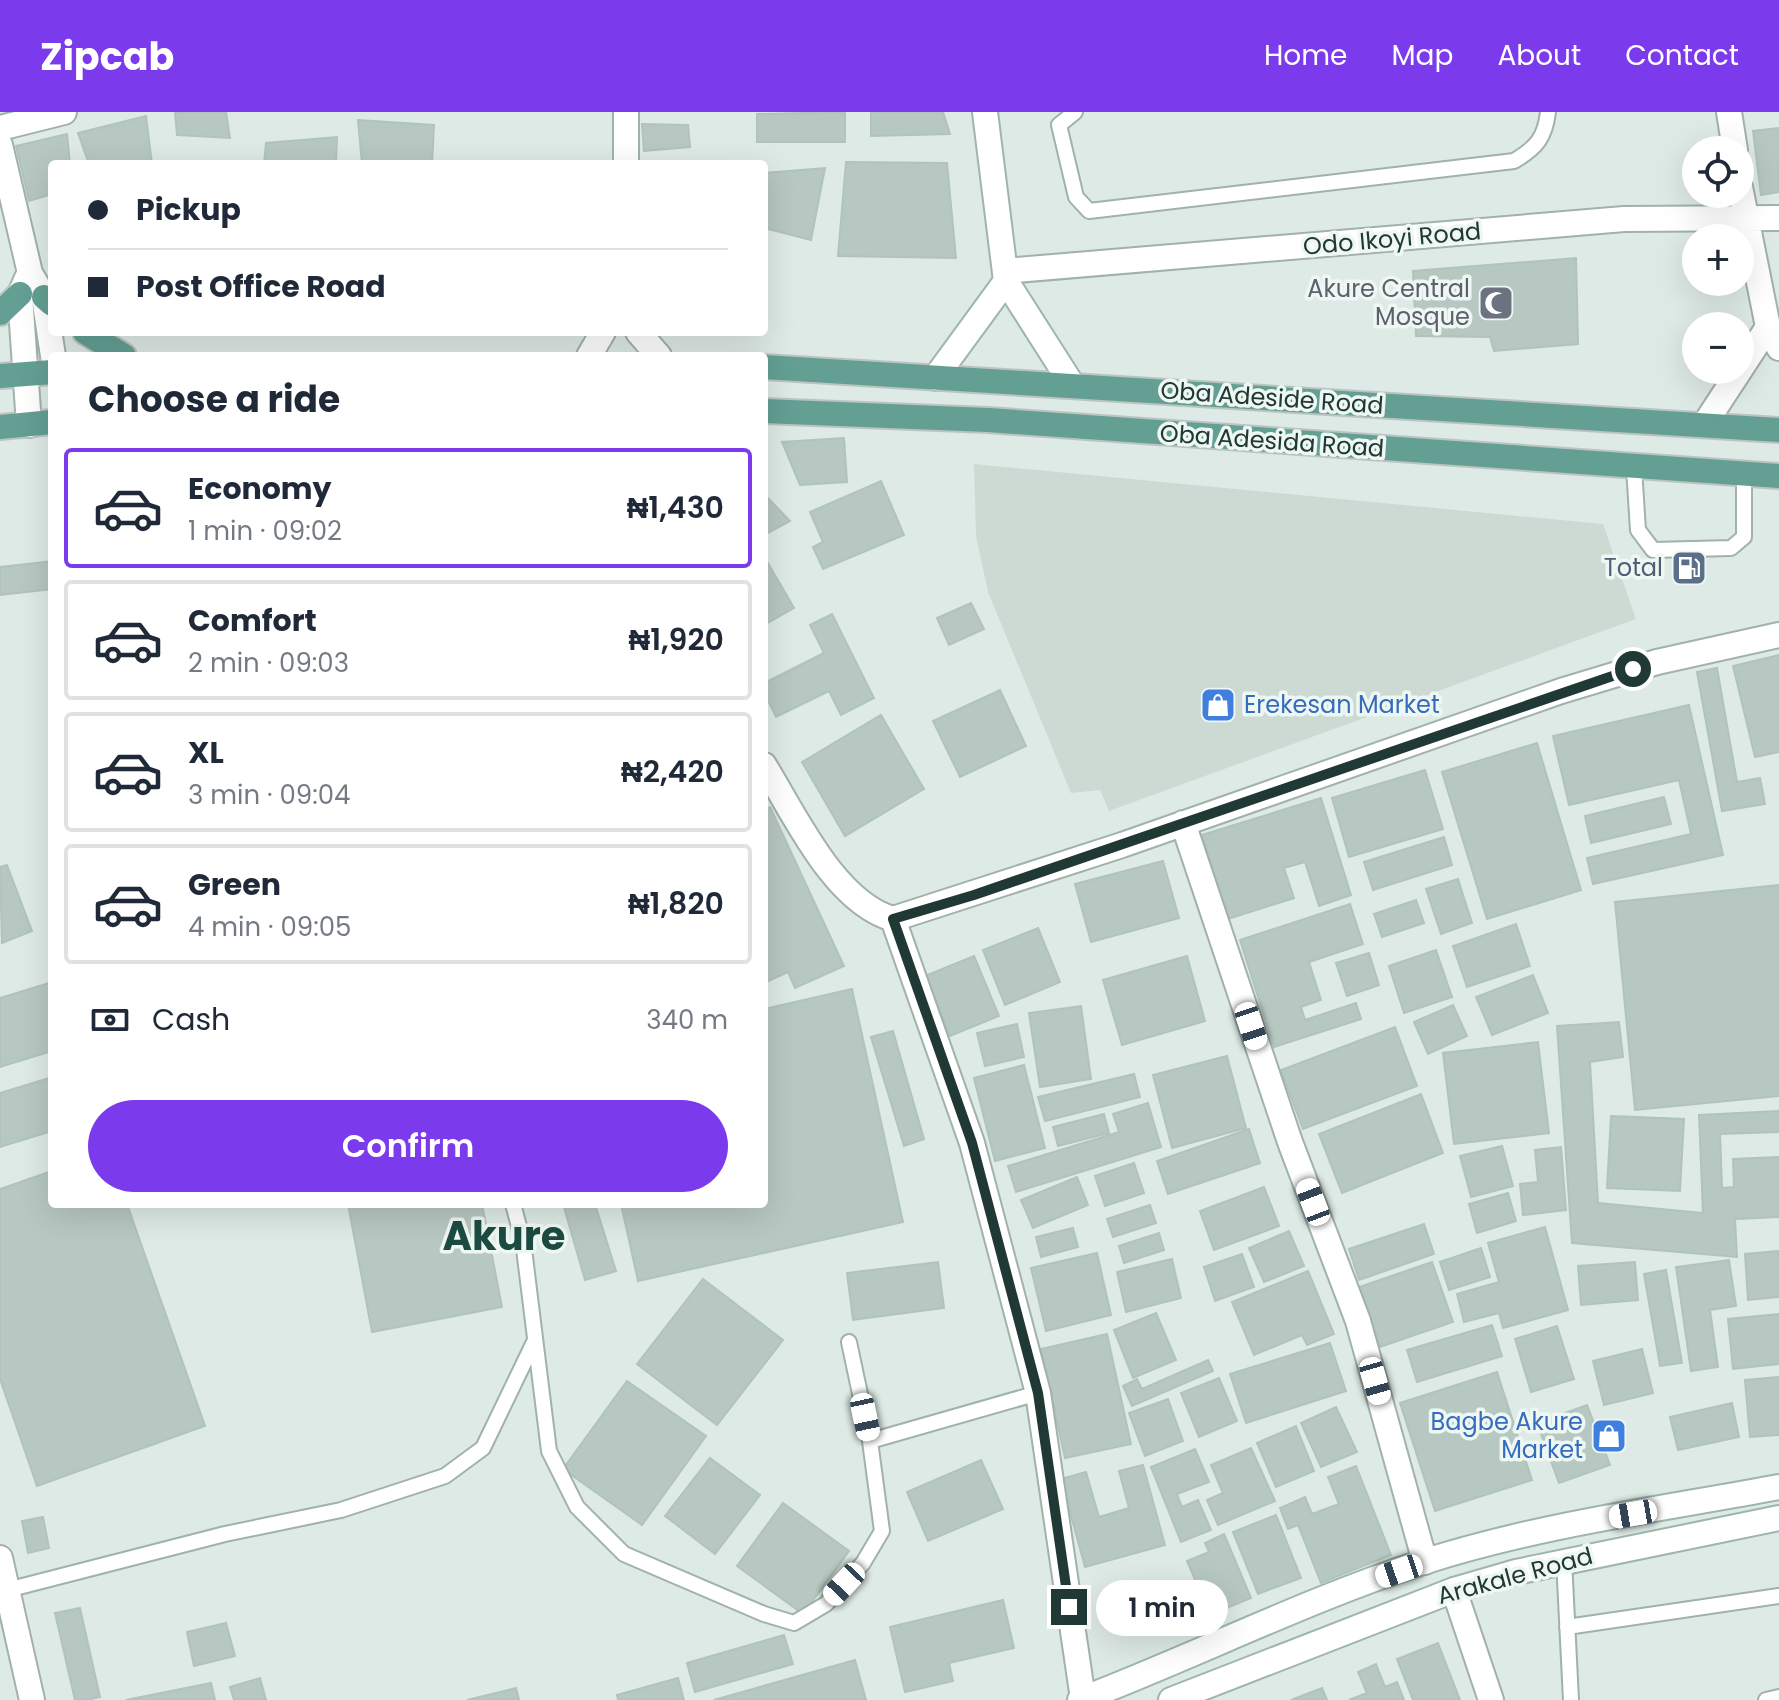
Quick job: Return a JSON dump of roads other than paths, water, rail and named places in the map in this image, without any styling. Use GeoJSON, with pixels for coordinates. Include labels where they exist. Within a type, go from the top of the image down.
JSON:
{"type":"FeatureCollection","features":[{"type":"Feature","properties":{"kind":"main road"},"geometry":{"type":"LineString","coordinates":[[0,313],[25,284]]}},
{"type":"Feature","properties":{"kind":"main road"},"geometry":{"type":"LineString","coordinates":[[92,336],[118,352]]}},
{"type":"Feature","properties":{"kind":"main road","name":"Oba Adeside Road"},"geometry":{"type":"LineString","coordinates":[[768,367],[1779,430]]}},
{"type":"Feature","properties":{"kind":"main road"},"geometry":{"type":"LineString","coordinates":[[0,376],[48,372]]}},
{"type":"Feature","properties":{"kind":"main road","name":"Oba Adesida Road"},"geometry":{"type":"LineString","coordinates":[[768,411],[988,420],[1744,476],[1779,476]]}},
{"type":"Feature","properties":{"kind":"main road"},"geometry":{"type":"LineString","coordinates":[[0,427],[41,424]]}},
{"type":"Feature","properties":{"kind":"street"},"geometry":{"type":"LineString","coordinates":[[0,128],[64,112]]}},
{"type":"Feature","properties":{"kind":"street"},"geometry":{"type":"LineString","coordinates":[[626,112],[626,160]]}},
{"type":"Feature","properties":{"kind":"street"},"geometry":{"type":"LineString","coordinates":[[985,112],[1006,276],[1073,386]]}},
{"type":"Feature","properties":{"kind":"street"},"geometry":{"type":"LineString","coordinates":[[1729,112],[1733,136]]}},
{"type":"Feature","properties":{"kind":"street"},"geometry":{"type":"LineString","coordinates":[[0,145],[25,284],[27,374],[41,424]]}},
{"type":"Feature","properties":{"kind":"street"},"geometry":{"type":"LineString","coordinates":[[1743,208],[1773,337],[1754,356]]}},
{"type":"Feature","properties":{"kind":"street","name":"Odo Ikoyi Road"},"geometry":{"type":"LineString","coordinates":[[1006,276],[1624,219],[1779,218]]}},
{"type":"Feature","properties":{"kind":"street"},"geometry":{"type":"LineString","coordinates":[[935,378],[1006,276]]}},
{"type":"Feature","properties":{"kind":"street"},"geometry":{"type":"LineString","coordinates":[[25,284],[48,300]]}},
{"type":"Feature","properties":{"kind":"street"},"geometry":{"type":"LineString","coordinates":[[642,336],[656,352]]}},
{"type":"Feature","properties":{"kind":"street"},"geometry":{"type":"LineString","coordinates":[[1704,425],[1731,384]]}},
{"type":"Feature","properties":{"kind":"street"},"geometry":{"type":"LineString","coordinates":[[768,771],[852,898],[875,914],[893,919],[974,895],[1561,691],[1657,662],[1779,635]]}},
{"type":"Feature","properties":{"kind":"street"},"geometry":{"type":"LineString","coordinates":[[1183,823],[1290,1142],[1358,1321],[1425,1562]]}},
{"type":"Feature","properties":{"kind":"street"},"geometry":{"type":"LineString","coordinates":[[893,919],[972,1143],[1038,1393],[1081,1699]]}},
{"type":"Feature","properties":{"kind":"street","name":"Arakale Road"},"geometry":{"type":"LineString","coordinates":[[1081,1699],[1346,1589],[1425,1562],[1590,1522],[1779,1487]]}},
{"type":"Feature","properties":{"kind":"street","name":"Arakale Road"},"geometry":{"type":"LineString","coordinates":[[1171,1700],[1217,1691],[1454,1590],[1564,1560],[1779,1518]]}},
{"type":"Feature","properties":{"kind":"street"},"geometry":{"type":"LineString","coordinates":[[0,1558],[32,1700]]}},
{"type":"Feature","properties":{"kind":"street"},"geometry":{"type":"LineString","coordinates":[[1454,1590],[1491,1700]]}},
{"type":"Feature","properties":{"kind":"lane"},"geometry":{"type":"LineString","coordinates":[[1075,112],[1059,125],[1076,197],[1080,205],[1089,211],[1514,161],[1532,150],[1544,137],[1548,112]]}},
{"type":"Feature","properties":{"kind":"lane"},"geometry":{"type":"LineString","coordinates":[[1634,468],[1638,530],[1653,550],[1731,548],[1737,544],[1744,537],[1744,476]]}},
{"type":"Feature","properties":{"kind":"lane"},"geometry":{"type":"LineString","coordinates":[[514,1208],[523,1241],[549,1451],[577,1507],[624,1554],[764,1614],[794,1623],[826,1604],[863,1563],[882,1531],[870,1441],[849,1342]]}},
{"type":"Feature","properties":{"kind":"lane"},"geometry":{"type":"LineString","coordinates":[[7,1590],[225,1534],[341,1510],[445,1476],[483,1448],[535,1339]]}},
{"type":"Feature","properties":{"kind":"lane"},"geometry":{"type":"LineString","coordinates":[[870,1441],[1038,1393]]}},
{"type":"Feature","properties":{"kind":"lane"},"geometry":{"type":"LineString","coordinates":[[1564,1560],[1571,1700]]}},
{"type":"Feature","properties":{"kind":"lane"},"geometry":{"type":"LineString","coordinates":[[1567,1627],[1779,1596]]}},
{"type":"Feature","properties":{"kind":"lane"},"geometry":{"type":"LineString","coordinates":[[1766,1700],[1779,1697]]}},
{"type":"Feature","properties":{"kind":"place","name":"Akure Central Mosque"},"geometry":{"type":"Point","coordinates":[1496,303]}},
{"type":"Feature","properties":{"kind":"place","name":"Total"},"geometry":{"type":"Point","coordinates":[1689,568]}},
{"type":"Feature","properties":{"kind":"place","name":"Erekesan Market"},"geometry":{"type":"Point","coordinates":[1218,705]}},
{"type":"Feature","properties":{"kind":"place","name":"Bagbe Akure Market"},"geometry":{"type":"Point","coordinates":[1609,1436]}},
{"type":"Feature","properties":{"kind":"district","name":"Akure"},"geometry":{"type":"Point","coordinates":[504,1236]}}]}
